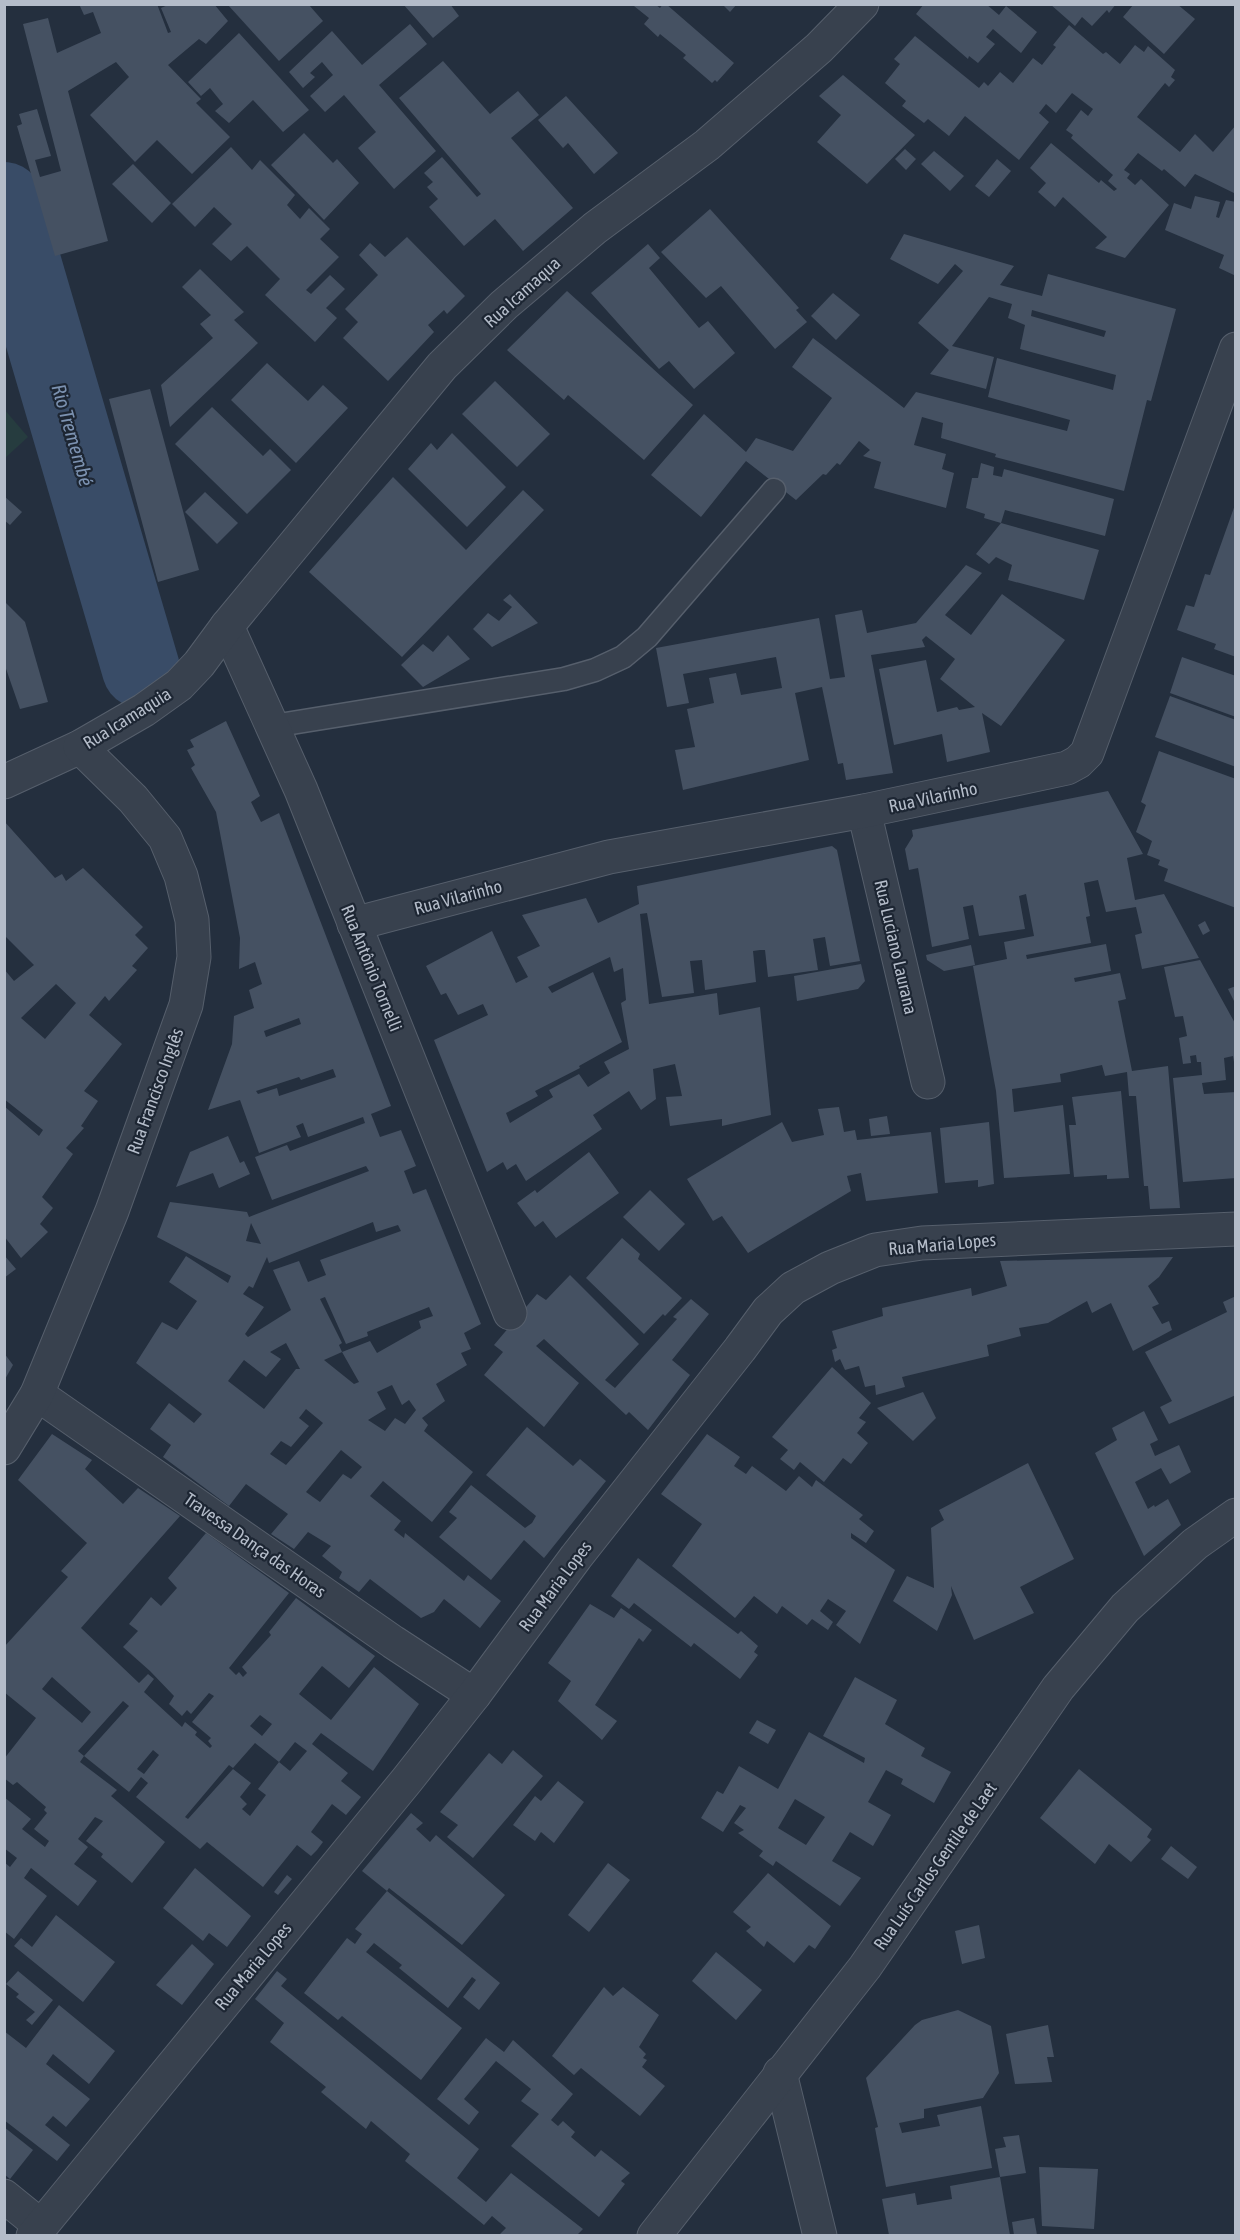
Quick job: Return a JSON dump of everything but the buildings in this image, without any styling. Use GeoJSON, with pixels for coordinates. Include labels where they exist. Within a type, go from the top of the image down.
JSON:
{"type":"FeatureCollection","features":[{"type":"Feature","properties":{"kind":"street","name":"Rua Icamaqua"},"geometry":{"type":"LineString","coordinates":[[227,626],[442,366],[504,305],[595,228],[706,145],[819,48],[862,4]]}},
{"type":"Feature","properties":{"kind":"street","name":"Rua Vilarinho"},"geometry":{"type":"LineString","coordinates":[[354,924],[609,857],[864,812],[1067,768],[1078,762],[1087,753],[1236,349]]}},
{"type":"Feature","properties":{"kind":"street","name":"Rua Antônio Tornelli"},"geometry":{"type":"LineString","coordinates":[[227,626],[301,790],[510,1313]]}},
{"type":"Feature","properties":{"kind":"street","name":"Rua Icamaquia"},"geometry":{"type":"LineString","coordinates":[[4,782],[80,747],[144,710],[179,686],[199,664],[227,626]]}},
{"type":"Feature","properties":{"kind":"street","name":"Rua Francisco Inglês"},"geometry":{"type":"LineString","coordinates":[[4,1448],[37,1394],[116,1200],[186,1005],[194,957],[192,920],[181,876],[165,838],[133,799],[80,747]]}},
{"type":"Feature","properties":{"kind":"street","name":"Rua Luciano Laurana"},"geometry":{"type":"LineString","coordinates":[[864,812],[928,1082]]}},
{"type":"Feature","properties":{"kind":"street","name":"Rua Maria Lopes"},"geometry":{"type":"LineString","coordinates":[[37,2231],[407,1780],[474,1695],[576,1557],[768,1311],[793,1288],[830,1268],[875,1250],[922,1243],[1236,1229]]}},
{"type":"Feature","properties":{"kind":"street","name":"Travessa Dança das Horas"},"geometry":{"type":"LineString","coordinates":[[37,1394],[393,1642],[474,1695]]}},
{"type":"Feature","properties":{"kind":"street","name":"Rua Luís Carlos Gentile de Laet"},"geometry":{"type":"LineString","coordinates":[[654,2235],[865,1967],[1058,1688],[1125,1608],[1195,1544],[1236,1515]]}},
{"type":"Feature","properties":{"kind":"street"},"geometry":{"type":"LineString","coordinates":[[780,2073],[820,2235]]}},
{"type":"Feature","properties":{"kind":"street"},"geometry":{"type":"LineString","coordinates":[[4,2196],[37,2231]]}},
{"type":"Feature","properties":{"kind":"lane"},"geometry":{"type":"LineString","coordinates":[[273,726],[564,680],[595,670],[623,657],[647,637],[774,490]]}},
{"type":"Feature","properties":{"kind":"green space"},"geometry":{"type":"Polygon","coordinates":[[[4,409],[28,437],[5,458],[4,458],[4,409]]]}},
{"type":"Feature","properties":{"kind":"waterway","name":"Rio Tremembé"},"geometry":{"type":"LineString","coordinates":[[4,201],[141,669]]}}]}
